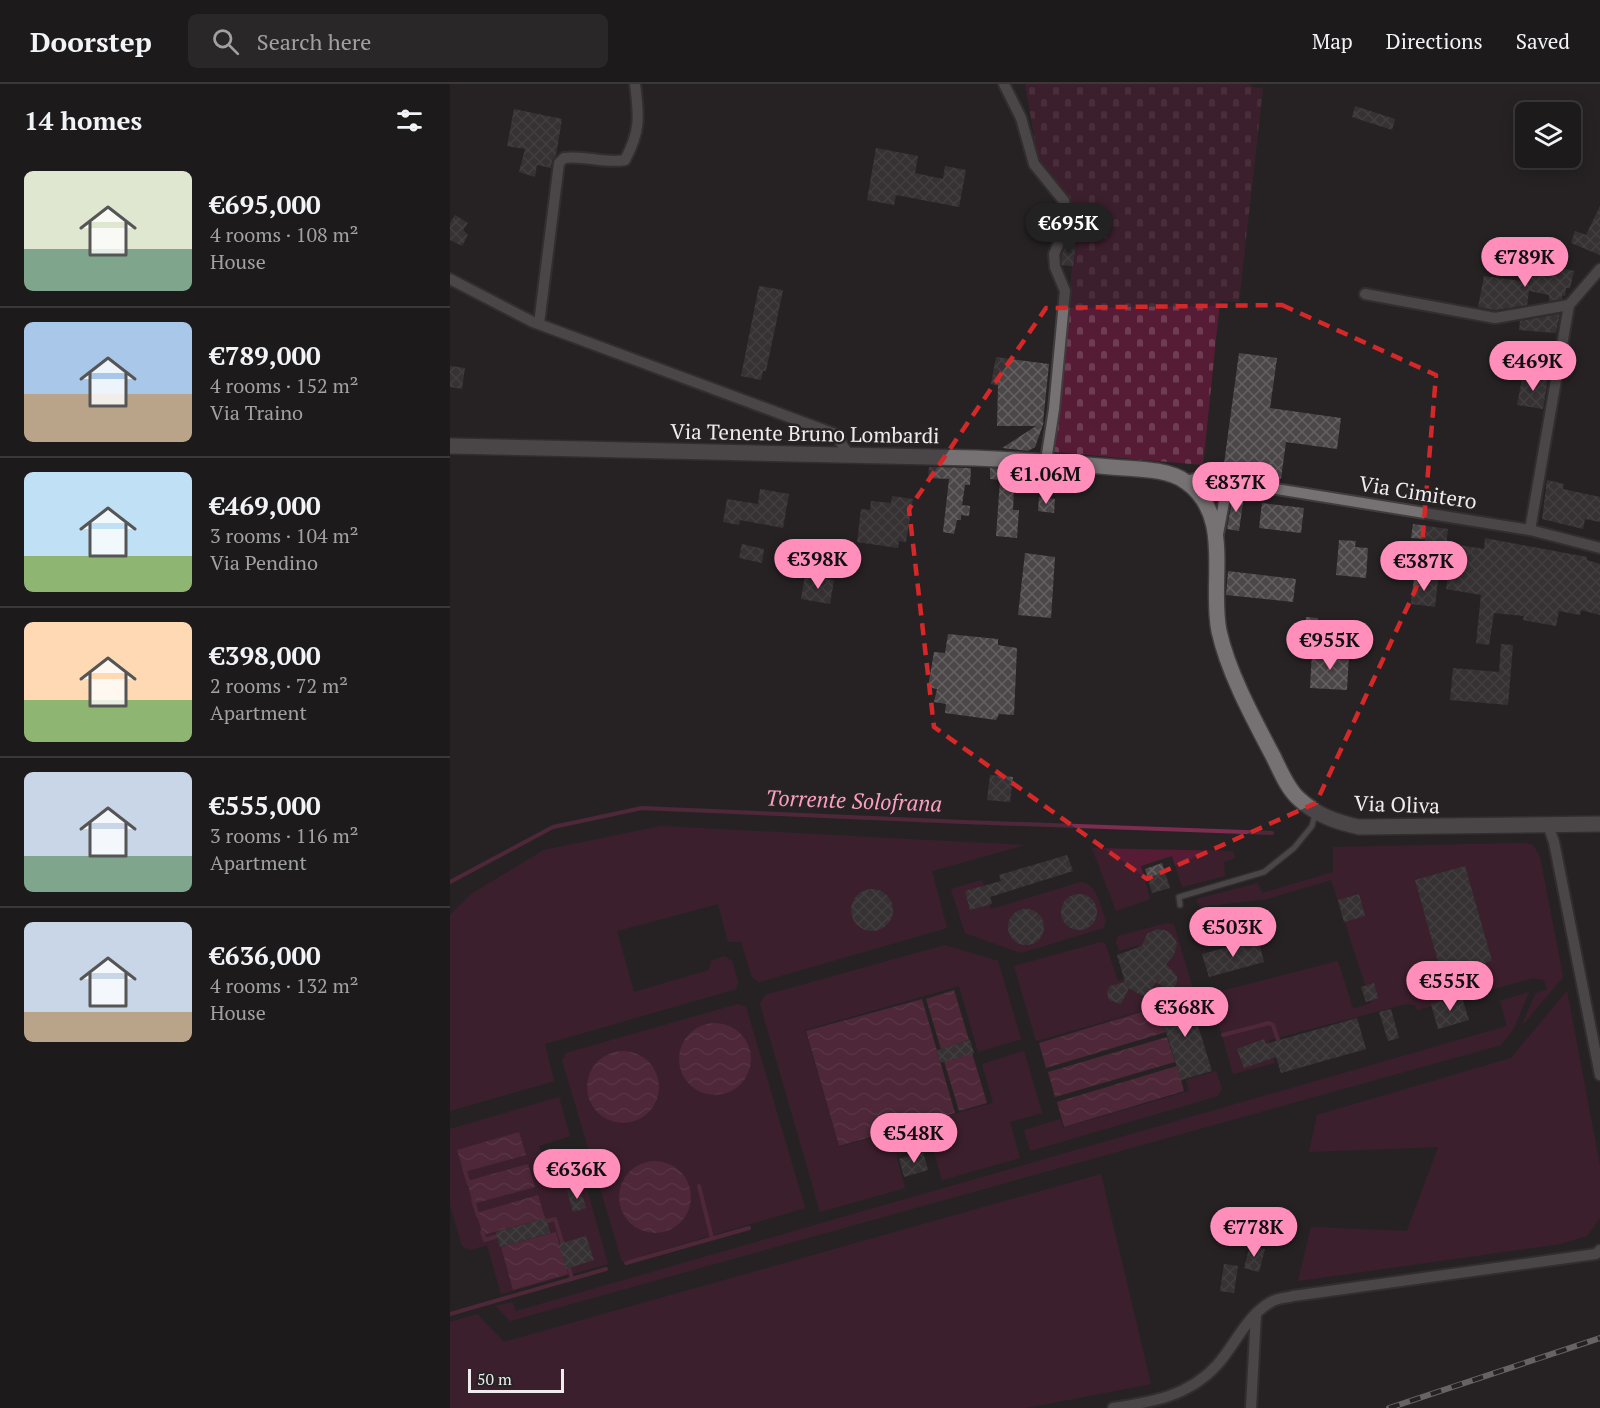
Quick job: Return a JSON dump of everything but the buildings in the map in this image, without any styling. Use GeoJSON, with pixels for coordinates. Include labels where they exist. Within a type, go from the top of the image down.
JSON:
{"type":"FeatureCollection","features":[{"type":"Feature","properties":{"kind":"main road","name":"Via Tenente Bruno Lombardi"},"geometry":{"type":"LineString","coordinates":[[450,446],[1046,461],[1159,471]]}},
{"type":"Feature","properties":{"kind":"main road","name":"Via Oliva"},"geometry":{"type":"LineString","coordinates":[[1159,471],[1186,481],[1204,501],[1217,536],[1216,596],[1219,630],[1231,668],[1285,780],[1296,797],[1316,812],[1337,822],[1359,827],[1600,824]]}},
{"type":"Feature","properties":{"kind":"street"},"geometry":{"type":"LineString","coordinates":[[540,324],[559,163],[564,158],[575,157],[613,162],[625,159],[631,149],[640,120],[635,84]]}},
{"type":"Feature","properties":{"kind":"street"},"geometry":{"type":"LineString","coordinates":[[1004,84],[1021,118],[1034,164],[1064,201],[1063,234],[1054,254],[1055,267],[1065,291],[1054,409],[1046,461]]}},
{"type":"Feature","properties":{"kind":"street"},"geometry":{"type":"LineString","coordinates":[[1530,530],[1569,305],[1600,269]]}},
{"type":"Feature","properties":{"kind":"street"},"geometry":{"type":"LineString","coordinates":[[450,279],[540,324],[835,434],[849,455]]}},
{"type":"Feature","properties":{"kind":"street"},"geometry":{"type":"LineString","coordinates":[[1365,294],[1495,318],[1569,305]]}},
{"type":"Feature","properties":{"kind":"street","name":"Via Cimitero"},"geometry":{"type":"LineString","coordinates":[[1186,481],[1202,477],[1228,481],[1530,530],[1600,548]]}},
{"type":"Feature","properties":{"kind":"street"},"geometry":{"type":"LineString","coordinates":[[1204,501],[1228,481]]}},
{"type":"Feature","properties":{"kind":"street"},"geometry":{"type":"LineString","coordinates":[[1217,536],[1228,481]]}},
{"type":"Feature","properties":{"kind":"street"},"geometry":{"type":"LineString","coordinates":[[1548,825],[1554,842],[1600,1075]]}},
{"type":"Feature","properties":{"kind":"street"},"geometry":{"type":"LineString","coordinates":[[1113,1408],[1158,1401],[1185,1390],[1216,1366],[1256,1314],[1271,1302],[1293,1296],[1596,1254],[1600,1250]]}},
{"type":"Feature","properties":{"kind":"street"},"geometry":{"type":"LineString","coordinates":[[1251,1408],[1256,1314]]}},
{"type":"Feature","properties":{"kind":"lane"},"geometry":{"type":"LineString","coordinates":[[1180,905],[1179,897],[1264,872],[1294,848],[1312,826],[1316,812]]}},
{"type":"Feature","properties":{"kind":"highlighted area"},"geometry":{"type":"Polygon","coordinates":[[[1282,305],[1436,375],[1419,582],[1316,803],[1147,879],[934,727],[909,509],[1046,308],[1282,305]]]}},
{"type":"Feature","properties":{"kind":"green space"},"geometry":{"type":"Polygon","coordinates":[[[1025,84],[1251,84],[1252,87],[1263,88],[1239,302],[1220,301],[1203,465],[1054,452],[1072,266],[1059,265],[1062,240],[1069,240],[1070,219],[1068,198],[1039,165],[1025,84]]]}},
{"type":"Feature","properties":{"kind":"green space"},"geometry":{"type":"Polygon","coordinates":[[[661,826],[1025,845],[932,871],[947,928],[759,982],[752,977],[741,942],[728,942],[718,904],[617,931],[634,992],[709,970],[711,961],[724,956],[732,961],[738,981],[736,989],[545,1044],[554,1081],[450,1111],[450,915],[471,894],[544,850],[661,826]]]}},
{"type":"Feature","properties":{"kind":"green space"},"geometry":{"type":"Polygon","coordinates":[[[1524,843],[1533,845],[1540,857],[1563,977],[1521,1027],[1536,993],[1547,990],[1544,980],[1533,978],[1417,1010],[1415,1005],[1406,1004],[1269,1040],[1275,1063],[1233,1074],[1210,994],[1338,961],[1353,1009],[1371,1003],[1331,880],[1267,899],[1200,907],[1196,900],[1258,883],[1262,893],[1333,872],[1333,847],[1524,843]]]}},
{"type":"Feature","properties":{"kind":"green space"},"geometry":{"type":"Polygon","coordinates":[[[1092,848],[1233,851],[1235,858],[1224,862],[1225,876],[1182,887],[1172,856],[1141,866],[1150,899],[1116,911],[1092,848]]]}},
{"type":"Feature","properties":{"kind":"green space"},"geometry":{"type":"Polygon","coordinates":[[[982,880],[991,909],[1081,882],[1087,884],[1095,892],[1106,921],[1103,928],[1021,953],[965,933],[951,889],[982,880]]]}},
{"type":"Feature","properties":{"kind":"green space"},"geometry":{"type":"Polygon","coordinates":[[[1167,923],[1174,925],[1195,996],[1036,1041],[1014,966],[1101,942],[1105,943],[1118,981],[1147,971],[1138,945],[1119,951],[1116,942],[1118,936],[1167,923]]]}},
{"type":"Feature","properties":{"kind":"green space"},"geometry":{"type":"Polygon","coordinates":[[[945,945],[998,961],[1021,1039],[978,1052],[959,986],[805,1030],[839,1147],[993,1103],[982,1064],[1024,1051],[1042,1113],[1010,1122],[1020,1158],[942,1180],[932,1145],[896,1155],[905,1188],[820,1212],[760,1004],[765,995],[945,945]]]}},
{"type":"Feature","properties":{"kind":"green space"},"geometry":{"type":"Polygon","coordinates":[[[1567,991],[1600,1166],[1600,1218],[1587,1236],[1560,1244],[1298,1281],[1311,1227],[1407,1231],[1438,1147],[1309,1152],[1317,1115],[1511,1058],[1567,991]]]}},
{"type":"Feature","properties":{"kind":"green space"},"geometry":{"type":"Polygon","coordinates":[[[1529,992],[1514,1028],[1501,1045],[510,1321],[496,1306],[512,1302],[516,1311],[1507,1026],[1500,1001],[1529,992]]]}},
{"type":"Feature","properties":{"kind":"green space"},"geometry":{"type":"Polygon","coordinates":[[[738,1004],[746,1007],[805,1208],[622,1262],[562,1060],[566,1053],[738,1004]]]}},
{"type":"Feature","properties":{"kind":"green space"},"geometry":{"type":"Polygon","coordinates":[[[1216,1071],[1222,1088],[1218,1096],[1030,1151],[1024,1130],[1060,1119],[1063,1128],[1189,1091],[1186,1080],[1216,1071]]]}},
{"type":"Feature","properties":{"kind":"green space"},"geometry":{"type":"Polygon","coordinates":[[[559,1097],[570,1136],[539,1146],[543,1160],[576,1151],[608,1264],[501,1294],[487,1245],[470,1250],[462,1246],[450,1205],[450,1129],[559,1097]]]}},
{"type":"Feature","properties":{"kind":"green space"},"geometry":{"type":"Polygon","coordinates":[[[1101,1174],[1151,1384],[1026,1408],[450,1408],[450,1322],[477,1314],[504,1342],[1101,1174]]]}},
{"type":"Feature","properties":{"kind":"water"},"geometry":{"type":"Polygon","coordinates":[[[954,990],[969,1040],[941,1049],[926,999],[954,990]]]}},
{"type":"Feature","properties":{"kind":"water"},"geometry":{"type":"Polygon","coordinates":[[[922,999],[955,1113],[839,1146],[806,1031],[922,999]]]}},
{"type":"Feature","properties":{"kind":"water"},"geometry":{"type":"Polygon","coordinates":[[[1158,1007],[1166,1032],[1046,1068],[1039,1043],[1158,1007]]]}},
{"type":"Feature","properties":{"kind":"water"},"geometry":{"type":"Polygon","coordinates":[[[708,1023],[722,1023],[741,1033],[751,1052],[751,1066],[741,1085],[722,1095],[708,1095],[689,1085],[679,1066],[679,1052],[689,1033],[708,1023]]]}},
{"type":"Feature","properties":{"kind":"water"},"geometry":{"type":"Polygon","coordinates":[[[1167,1037],[1175,1062],[1055,1097],[1048,1072],[1167,1037]]]}},
{"type":"Feature","properties":{"kind":"water"},"geometry":{"type":"Polygon","coordinates":[[[616,1051],[630,1051],[649,1061],[659,1080],[659,1094],[649,1113],[630,1123],[616,1123],[597,1113],[587,1094],[587,1080],[597,1061],[616,1051]]]}},
{"type":"Feature","properties":{"kind":"water"},"geometry":{"type":"Polygon","coordinates":[[[972,1053],[987,1103],[959,1111],[944,1061],[972,1053]]]}},
{"type":"Feature","properties":{"kind":"water"},"geometry":{"type":"Polygon","coordinates":[[[1177,1066],[1184,1091],[1064,1127],[1057,1102],[1177,1066]]]}},
{"type":"Feature","properties":{"kind":"water"},"geometry":{"type":"Polygon","coordinates":[[[519,1132],[526,1155],[464,1172],[457,1150],[519,1132]]]}},
{"type":"Feature","properties":{"kind":"water"},"geometry":{"type":"Polygon","coordinates":[[[648,1161],[662,1161],[681,1171],[691,1190],[691,1204],[681,1223],[662,1233],[648,1233],[629,1223],[619,1204],[619,1190],[629,1171],[648,1161]]]}},
{"type":"Feature","properties":{"kind":"water"},"geometry":{"type":"Polygon","coordinates":[[[528,1164],[535,1187],[473,1204],[467,1181],[528,1164]]]}},
{"type":"Feature","properties":{"kind":"water"},"geometry":{"type":"Polygon","coordinates":[[[538,1195],[545,1218],[483,1235],[476,1213],[538,1195]]]}},
{"type":"Feature","properties":{"kind":"water"},"geometry":{"type":"Polygon","coordinates":[[[556,1232],[568,1274],[513,1290],[501,1247],[556,1232]]]}},
{"type":"Feature","properties":{"kind":"waterway","name":"Torrente Solofrana"},"geometry":{"type":"LineString","coordinates":[[450,882],[553,827],[642,808],[1272,833]]}},
{"type":"Feature","properties":{"kind":"waterway"},"geometry":{"type":"LineString","coordinates":[[1223,1035],[1269,1023],[1273,1025],[1278,1040]]}},
{"type":"Feature","properties":{"kind":"waterway"},"geometry":{"type":"LineString","coordinates":[[464,1168],[469,1184]]}},
{"type":"Feature","properties":{"kind":"waterway"},"geometry":{"type":"LineString","coordinates":[[699,1186],[712,1238]]}},
{"type":"Feature","properties":{"kind":"waterway"},"geometry":{"type":"LineString","coordinates":[[473,1200],[478,1216]]}},
{"type":"Feature","properties":{"kind":"waterway"},"geometry":{"type":"LineString","coordinates":[[543,1222],[555,1219],[563,1245]]}},
{"type":"Feature","properties":{"kind":"waterway"},"geometry":{"type":"LineString","coordinates":[[626,1263],[749,1228]]}},
{"type":"Feature","properties":{"kind":"waterway"},"geometry":{"type":"LineString","coordinates":[[482,1232],[485,1240],[501,1235]]}},
{"type":"Feature","properties":{"kind":"waterway"},"geometry":{"type":"LineString","coordinates":[[568,1264],[572,1279]]}},
{"type":"Feature","properties":{"kind":"waterway"},"geometry":{"type":"LineString","coordinates":[[450,1314],[606,1269]]}},
{"type":"Feature","properties":{"kind":"railway"},"geometry":{"type":"LineString","coordinates":[[1389,1408],[1600,1338]]}}]}
